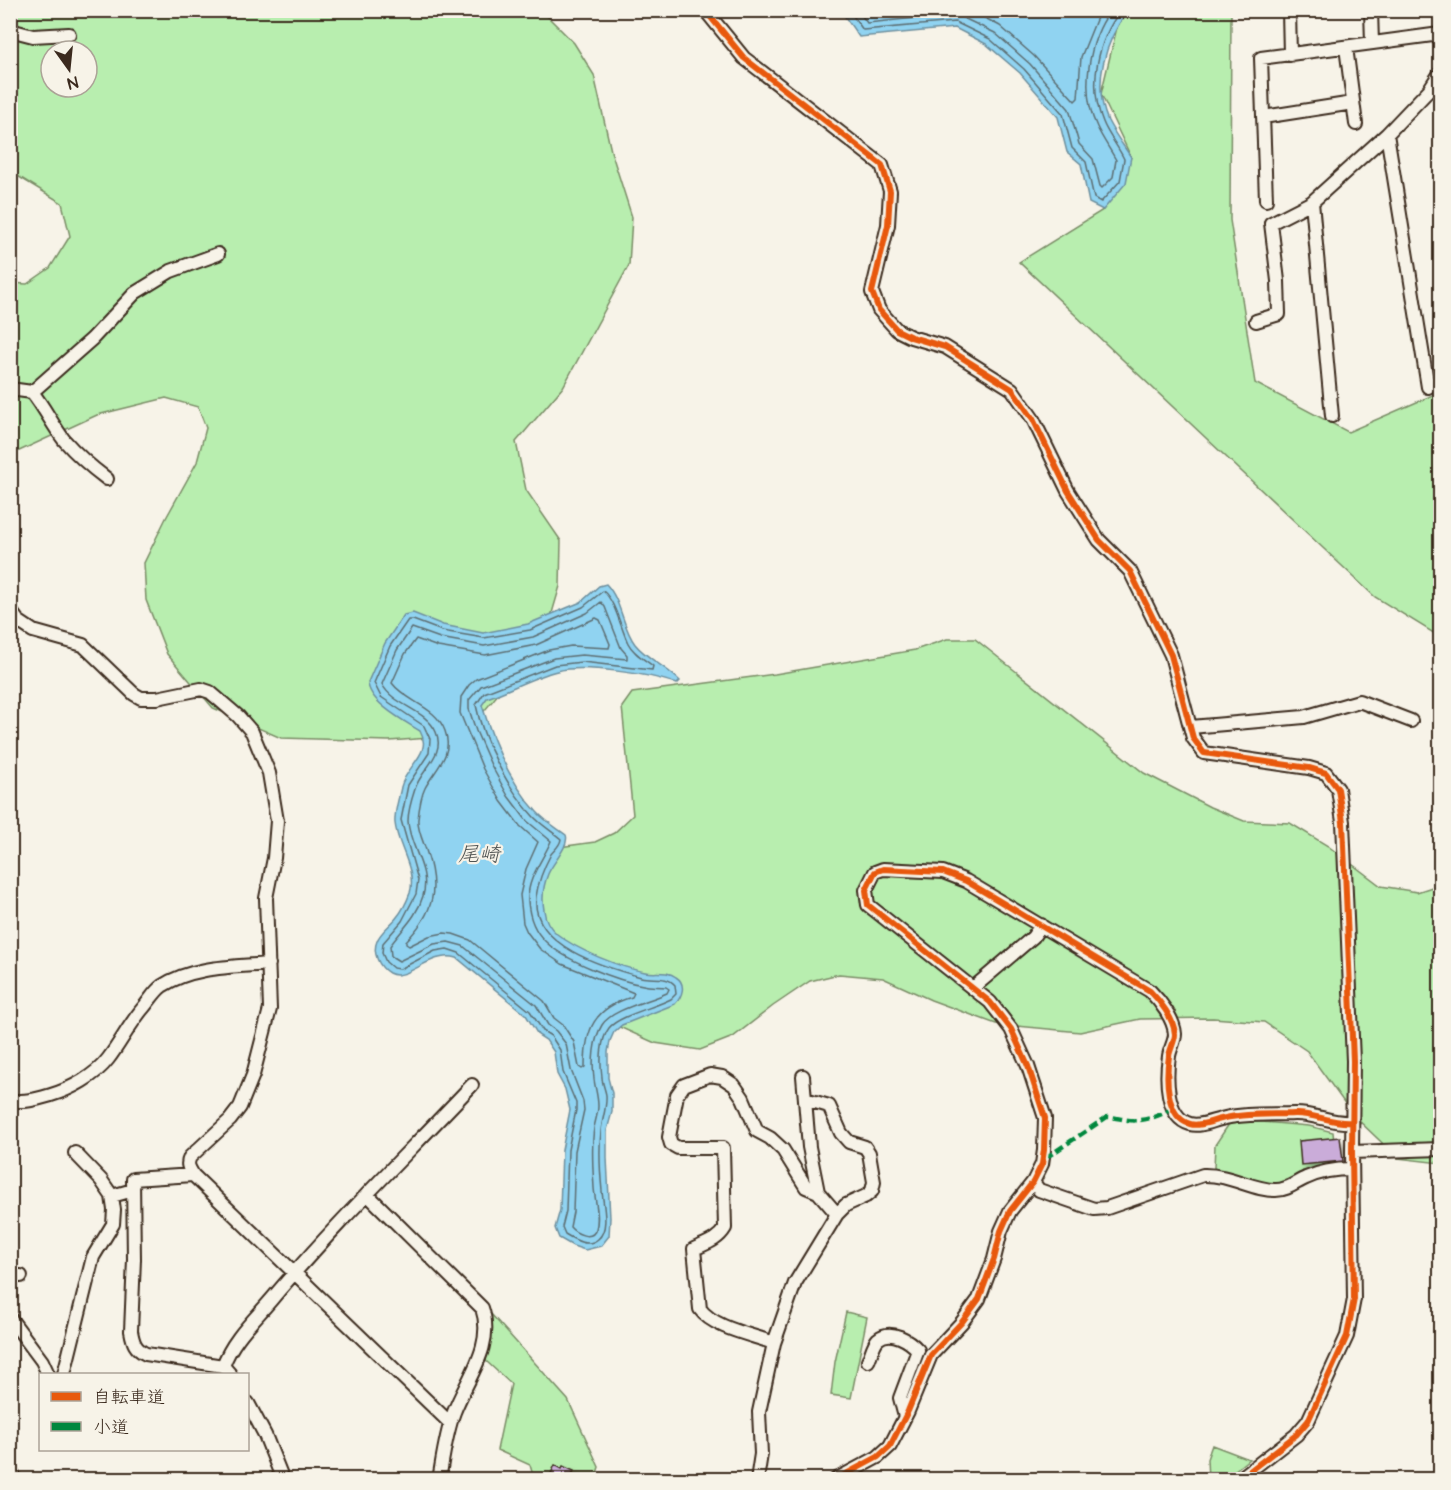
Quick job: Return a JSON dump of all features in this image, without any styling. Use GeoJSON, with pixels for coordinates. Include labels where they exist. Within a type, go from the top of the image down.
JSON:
{"type":"FeatureCollection","features":[{"type":"Feature","properties":{"kind":"street"},"geometry":{"type":"LineString","coordinates":[[705,10],[744,58],[882,165],[890,191],[888,225],[872,292],[879,310],[897,330],[911,337],[945,346],[1012,389],[1033,418],[1068,491],[1099,540],[1130,571],[1171,655],[1193,738],[1204,753],[1309,768],[1326,773],[1338,789],[1343,822],[1353,1061],[1354,1299],[1347,1336],[1308,1421],[1296,1435],[1238,1479]]}},
{"type":"Feature","properties":{"kind":"street"},"geometry":{"type":"LineString","coordinates":[[1289,10],[1290,55]]}},
{"type":"Feature","properties":{"kind":"street"},"geometry":{"type":"LineString","coordinates":[[1371,10],[1372,43]]}},
{"type":"Feature","properties":{"kind":"street"},"geometry":{"type":"LineString","coordinates":[[10,30],[33,36],[69,34]]}},
{"type":"Feature","properties":{"kind":"street"},"geometry":{"type":"LineString","coordinates":[[1266,200],[1261,58],[1440,34]]}},
{"type":"Feature","properties":{"kind":"street"},"geometry":{"type":"LineString","coordinates":[[1346,47],[1356,124]]}},
{"type":"Feature","properties":{"kind":"street"},"geometry":{"type":"LineString","coordinates":[[1256,321],[1278,314],[1278,281],[1272,223],[1312,202],[1387,134],[1430,90],[1440,73]]}},
{"type":"Feature","properties":{"kind":"street"},"geometry":{"type":"LineString","coordinates":[[1263,117],[1353,103]]}},
{"type":"Feature","properties":{"kind":"street"},"geometry":{"type":"LineString","coordinates":[[1387,134],[1428,387],[1440,380]]}},
{"type":"Feature","properties":{"kind":"street"},"geometry":{"type":"LineString","coordinates":[[1312,202],[1332,416]]}},
{"type":"Feature","properties":{"kind":"street"},"geometry":{"type":"LineString","coordinates":[[32,392],[92,339],[135,293],[171,271],[218,254]]}},
{"type":"Feature","properties":{"kind":"street"},"geometry":{"type":"LineString","coordinates":[[10,389],[32,392],[46,409],[63,438],[82,459],[106,479]]}},
{"type":"Feature","properties":{"kind":"street"},"geometry":{"type":"LineString","coordinates":[[10,610],[18,621],[33,631],[83,645],[141,698],[157,698],[201,689],[210,692],[252,732],[268,773],[277,821],[274,858],[266,898],[270,1009],[253,1075],[240,1107],[230,1120],[190,1158],[187,1162],[188,1167],[450,1423]]}},
{"type":"Feature","properties":{"kind":"street"},"geometry":{"type":"LineString","coordinates":[[1191,727],[1304,717],[1359,701],[1412,721]]}},
{"type":"Feature","properties":{"kind":"street"},"geometry":{"type":"LineString","coordinates":[[835,1479],[878,1457],[890,1446],[931,1355],[962,1322],[979,1299],[992,1266],[1005,1221],[1033,1182],[1042,1164],[1045,1118],[1028,1066],[1011,1029],[990,1002],[868,905],[866,890],[875,872],[883,869],[943,872],[966,880],[1150,991],[1159,999],[1173,1025],[1175,1035],[1169,1055],[1169,1099],[1172,1109],[1188,1124],[1199,1125],[1227,1117],[1299,1114],[1341,1123],[1352,1122]]}},
{"type":"Feature","properties":{"kind":"street"},"geometry":{"type":"LineString","coordinates":[[973,988],[1033,937],[1041,926]]}},
{"type":"Feature","properties":{"kind":"street"},"geometry":{"type":"LineString","coordinates":[[10,1100],[19,1102],[55,1094],[98,1070],[108,1059],[132,1020],[161,987],[185,974],[268,964]]}},
{"type":"Feature","properties":{"kind":"street"},"geometry":{"type":"LineString","coordinates":[[774,1343],[717,1323],[705,1316],[700,1309],[694,1249],[714,1240],[721,1235],[724,1228],[723,1148],[678,1148],[671,1144],[669,1137],[677,1095],[684,1085],[710,1075],[722,1077],[734,1085],[743,1098],[757,1131],[770,1138],[783,1150],[806,1187],[818,1192],[837,1214]]}},
{"type":"Feature","properties":{"kind":"street"},"geometry":{"type":"LineString","coordinates":[[803,1076],[809,1147],[818,1192]]}},
{"type":"Feature","properties":{"kind":"street"},"geometry":{"type":"LineString","coordinates":[[193,1174],[133,1179],[134,1259],[131,1330],[138,1350],[146,1354],[227,1370],[226,1357],[238,1338],[294,1273],[472,1085]]}},
{"type":"Feature","properties":{"kind":"street"},"geometry":{"type":"LineString","coordinates":[[757,1479],[761,1454],[759,1412],[774,1343],[795,1283],[837,1214],[846,1205],[872,1191],[874,1182],[865,1147],[849,1142],[841,1133],[829,1106],[805,1099]]}},
{"type":"Feature","properties":{"kind":"street"},"geometry":{"type":"LineString","coordinates":[[1352,1152],[1440,1149]]}},
{"type":"Feature","properties":{"kind":"street"},"geometry":{"type":"LineString","coordinates":[[63,1373],[93,1257],[114,1224],[112,1196],[101,1180],[75,1153]]}},
{"type":"Feature","properties":{"kind":"street"},"geometry":{"type":"LineString","coordinates":[[1033,1182],[1039,1190],[1100,1209],[1203,1175],[1215,1174],[1274,1190],[1286,1189],[1307,1178],[1332,1170],[1352,1169]]}},
{"type":"Feature","properties":{"kind":"street"},"geometry":{"type":"LineString","coordinates":[[112,1196],[133,1190]]}},
{"type":"Feature","properties":{"kind":"street"},"geometry":{"type":"LineString","coordinates":[[368,1195],[482,1308],[485,1318],[481,1356],[454,1411],[439,1479]]}},
{"type":"Feature","properties":{"kind":"street"},"geometry":{"type":"LineString","coordinates":[[10,1318],[42,1361],[48,1373]]}},
{"type":"Feature","properties":{"kind":"street"},"geometry":{"type":"LineString","coordinates":[[868,1362],[877,1340],[883,1337],[900,1337],[909,1341],[918,1350],[900,1398],[905,1417]]}},
{"type":"Feature","properties":{"kind":"street"},"geometry":{"type":"LineString","coordinates":[[249,1405],[265,1435],[283,1479]]}},
{"type":"Feature","properties":{"kind":"street"},"geometry":{"type":"LineString","coordinates":[[10,1469],[16,1479]]}},
{"type":"Feature","properties":{"kind":"green space"},"geometry":{"type":"Polygon","coordinates":[[[11,11],[542,11],[574,43],[594,75],[611,151],[632,217],[629,265],[563,387],[516,442],[526,490],[561,541],[560,586],[545,637],[476,721],[443,737],[389,741],[281,738],[213,708],[167,654],[146,600],[144,563],[197,462],[206,428],[198,407],[166,398],[97,415],[11,453],[10,283],[27,284],[50,268],[70,236],[62,203],[11,172],[11,11]]]}},
{"type":"Feature","properties":{"kind":"green space"},"geometry":{"type":"Polygon","coordinates":[[[1128,11],[1231,11],[1230,220],[1255,383],[1348,432],[1440,392],[1440,637],[1375,597],[1019,262],[1103,210],[1131,157],[1101,94],[1118,23],[1128,11]]]}},
{"type":"Feature","properties":{"kind":"green space"},"geometry":{"type":"Polygon","coordinates":[[[947,639],[975,639],[1144,773],[1210,807],[1244,821],[1290,823],[1328,846],[1381,886],[1417,892],[1435,886],[1440,888],[1440,1163],[1398,1158],[1354,1116],[1307,1051],[1264,1022],[1213,1018],[1140,1019],[1080,1032],[996,1024],[931,1000],[883,978],[839,974],[810,981],[733,1037],[700,1050],[655,1043],[597,1017],[493,869],[523,852],[595,842],[614,833],[633,815],[622,707],[632,693],[775,674],[915,650],[947,639]]]}},
{"type":"Feature","properties":{"kind":"green space"},"geometry":{"type":"Polygon","coordinates":[[[1250,1121],[1309,1126],[1333,1132],[1336,1164],[1303,1171],[1296,1177],[1275,1185],[1252,1181],[1214,1168],[1215,1145],[1229,1124],[1250,1121]]]}},
{"type":"Feature","properties":{"kind":"green space"},"geometry":{"type":"Polygon","coordinates":[[[846,1312],[867,1317],[851,1398],[831,1395],[835,1362],[846,1312]]]}},
{"type":"Feature","properties":{"kind":"green space"},"geometry":{"type":"Polygon","coordinates":[[[491,1314],[568,1400],[599,1467],[595,1479],[534,1479],[530,1465],[497,1450],[511,1384],[486,1361],[491,1314]]]}},
{"type":"Feature","properties":{"kind":"green space"},"geometry":{"type":"Polygon","coordinates":[[[1212,1445],[1249,1459],[1224,1479],[1208,1479],[1207,1459],[1212,1445]]]}},
{"type":"Feature","properties":{"kind":"water"},"geometry":{"type":"Polygon","coordinates":[[[841,11],[1128,11],[1107,49],[1101,78],[1103,107],[1108,121],[1131,157],[1126,183],[1103,210],[1089,203],[1081,164],[1067,152],[1058,117],[1020,73],[986,44],[955,28],[859,37],[841,11]]]}},
{"type":"Feature","properties":{"kind":"water","name":"尾崎"},"geometry":{"type":"Polygon","coordinates":[[[606,584],[615,598],[635,644],[675,676],[680,681],[677,684],[617,671],[569,669],[539,677],[487,698],[482,705],[497,747],[527,801],[540,815],[566,835],[565,844],[548,874],[544,888],[545,914],[550,926],[565,940],[587,952],[635,970],[672,975],[679,980],[682,987],[680,998],[675,1004],[622,1025],[614,1032],[610,1041],[608,1078],[612,1093],[612,1112],[607,1130],[609,1236],[601,1246],[585,1250],[559,1238],[555,1228],[560,1210],[562,1150],[570,1110],[565,1089],[557,1074],[554,1052],[546,1040],[538,1035],[526,1015],[457,958],[438,958],[411,971],[396,975],[385,970],[377,959],[375,950],[378,938],[395,920],[410,893],[411,876],[397,832],[395,814],[401,787],[421,753],[423,739],[420,731],[380,704],[374,697],[368,682],[385,643],[404,615],[413,613],[443,625],[483,633],[528,624],[581,602],[599,586],[606,584]]]}},
{"type":"Feature","properties":{"kind":"building"},"geometry":{"type":"Polygon","coordinates":[[[1340,1137],[1343,1161],[1301,1165],[1299,1141],[1340,1137]]]}},
{"type":"Feature","properties":{"kind":"building"},"geometry":{"type":"Polygon","coordinates":[[[555,1465],[574,1471],[571,1476],[579,1480],[548,1480],[555,1465]]]}},
{"type":"Feature","properties":{"kind":"marked path"},"geometry":{"type":"LineString","coordinates":[[1044,1155],[1050,1155],[1107,1117],[1139,1120],[1172,1109]]}},
{"type":"Feature","properties":{"kind":"cycle path"},"geometry":{"type":"LineString","coordinates":[[705,10],[744,58],[882,165],[890,191],[888,225],[872,292],[879,310],[897,330],[911,337],[945,347],[1012,389],[1033,419],[1068,491],[1099,540],[1130,571],[1171,655],[1193,738],[1204,753],[1309,768],[1326,773],[1338,789],[1343,822],[1353,1061],[1354,1299],[1347,1336],[1308,1421],[1296,1435],[1238,1480]]}},
{"type":"Feature","properties":{"kind":"cycle path"},"geometry":{"type":"LineString","coordinates":[[835,1480],[878,1457],[890,1446],[908,1411],[931,1355],[962,1322],[979,1299],[994,1259],[1001,1231],[1010,1211],[1033,1182],[1042,1164],[1044,1150],[1045,1118],[1028,1066],[1011,1029],[990,1002],[868,905],[866,890],[875,872],[883,869],[943,872],[966,881],[1150,991],[1166,1011],[1174,1028],[1175,1037],[1168,1064],[1168,1084],[1172,1105],[1182,1120],[1198,1125],[1239,1116],[1294,1114],[1352,1122]]}}]}
